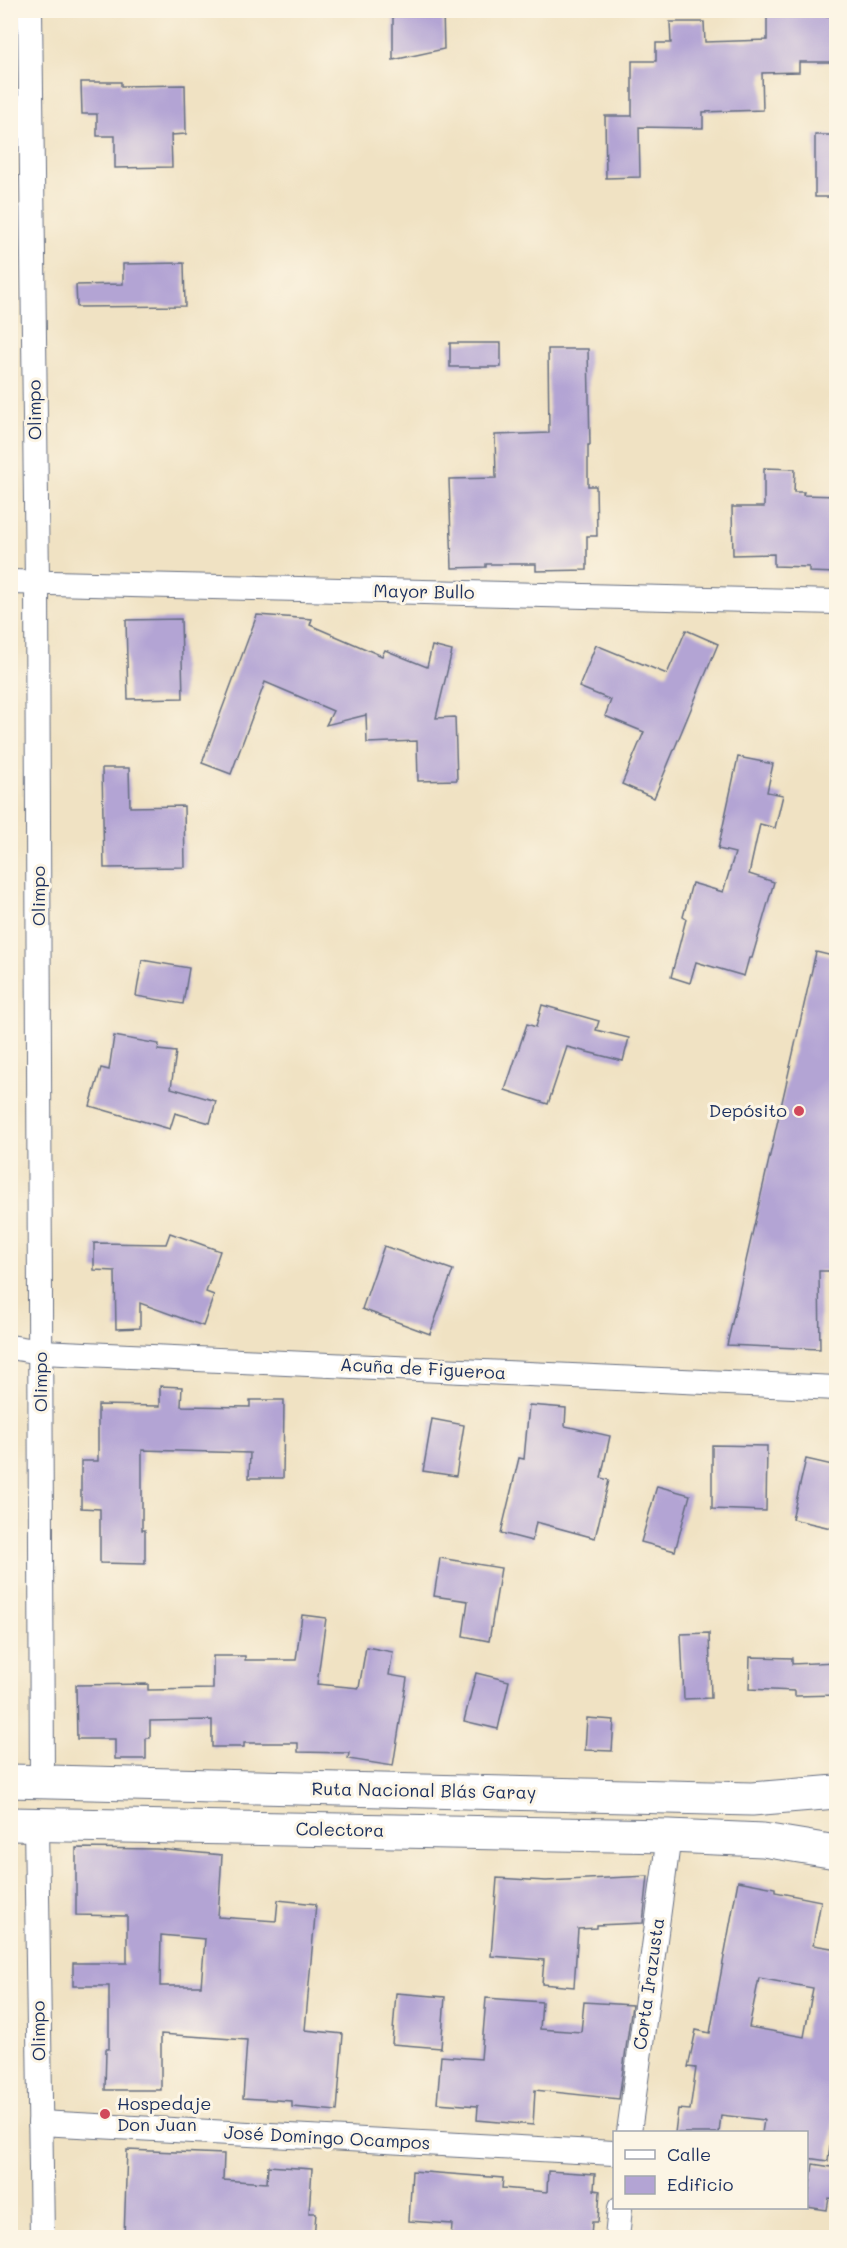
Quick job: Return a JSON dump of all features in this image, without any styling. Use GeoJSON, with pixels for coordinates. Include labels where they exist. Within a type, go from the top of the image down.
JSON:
{"type":"FeatureCollection","features":[{"type":"Feature","properties":{"kind":"main road","name":"Ruta Nacional Blás Garay"},"geometry":{"type":"LineString","coordinates":[[26,1782],[752,1799],[837,1792]]}},
{"type":"Feature","properties":{"kind":"main road","name":"Colectora"},"geometry":{"type":"LineString","coordinates":[[23,1824],[669,1836],[763,1840],[837,1852]]}},
{"type":"Feature","properties":{"kind":"street","name":"Olimpo"},"geometry":{"type":"LineString","coordinates":[[26,1782],[41,1352],[37,582],[30,10]]}},
{"type":"Feature","properties":{"kind":"street","name":"Mayor Bullo"},"geometry":{"type":"LineString","coordinates":[[10,582],[837,602]]}},
{"type":"Feature","properties":{"kind":"street","name":"Acuña de Figueroa"},"geometry":{"type":"LineString","coordinates":[[10,1347],[41,1352],[837,1388]]}},
{"type":"Feature","properties":{"kind":"street","name":"Olimpo"},"geometry":{"type":"LineString","coordinates":[[23,1824],[40,2123],[42,2238]]}},
{"type":"Feature","properties":{"kind":"street","name":"Corta Irazusta"},"geometry":{"type":"LineString","coordinates":[[629,2131],[669,1836]]}},
{"type":"Feature","properties":{"kind":"street","name":"José Domingo Ocampos"},"geometry":{"type":"LineString","coordinates":[[40,2123],[613,2153]]}},
{"type":"Feature","properties":{"kind":"street"},"geometry":{"type":"LineString","coordinates":[[617,2238],[620,2209]]}},
{"type":"Feature","properties":{"kind":"building"},"geometry":{"type":"Polygon","coordinates":[[[393,10],[443,10],[444,49],[393,60],[393,10]]]}},
{"type":"Feature","properties":{"kind":"building"},"geometry":{"type":"Polygon","coordinates":[[[767,10],[798,10],[799,16],[837,16],[837,62],[799,62],[799,72],[762,73],[763,110],[703,112],[703,128],[639,127],[640,177],[606,178],[605,116],[632,116],[632,61],[656,61],[656,43],[671,43],[670,22],[704,22],[705,42],[767,40],[767,10]]]}},
{"type":"Feature","properties":{"kind":"building"},"geometry":{"type":"Polygon","coordinates":[[[81,82],[121,82],[121,86],[185,85],[186,134],[171,135],[172,167],[115,168],[115,136],[97,136],[97,114],[82,114],[81,82]]]}},
{"type":"Feature","properties":{"kind":"building"},"geometry":{"type":"Polygon","coordinates":[[[815,135],[837,135],[837,197],[815,197],[815,135]]]}},
{"type":"Feature","properties":{"kind":"building"},"geometry":{"type":"Polygon","coordinates":[[[184,263],[185,306],[77,307],[76,285],[123,284],[123,264],[184,263]]]}},
{"type":"Feature","properties":{"kind":"building"},"geometry":{"type":"Polygon","coordinates":[[[450,343],[501,343],[501,367],[450,367],[450,343]]]}},
{"type":"Feature","properties":{"kind":"building"},"geometry":{"type":"Polygon","coordinates":[[[548,349],[588,349],[590,445],[588,445],[588,486],[596,486],[597,536],[587,536],[587,570],[536,571],[536,564],[486,564],[486,567],[452,568],[449,479],[496,478],[495,435],[549,433],[548,349]]]}},
{"type":"Feature","properties":{"kind":"building"},"geometry":{"type":"Polygon","coordinates":[[[764,468],[795,469],[794,492],[804,492],[803,495],[837,496],[837,573],[809,572],[809,567],[774,566],[774,554],[733,555],[732,507],[764,507],[764,468]]]}},
{"type":"Feature","properties":{"kind":"building"},"geometry":{"type":"Polygon","coordinates":[[[257,615],[312,619],[310,625],[382,656],[385,650],[427,667],[432,646],[452,651],[436,718],[455,717],[457,780],[418,781],[417,741],[367,743],[366,715],[326,725],[333,711],[265,682],[231,774],[202,763],[257,615]]]}},
{"type":"Feature","properties":{"kind":"building"},"geometry":{"type":"Polygon","coordinates":[[[181,619],[183,698],[128,699],[126,620],[181,619]]]}},
{"type":"Feature","properties":{"kind":"building"},"geometry":{"type":"Polygon","coordinates":[[[686,630],[718,644],[654,798],[622,784],[644,732],[605,716],[611,700],[579,687],[596,645],[667,674],[686,630]]]}},
{"type":"Feature","properties":{"kind":"building"},"geometry":{"type":"Polygon","coordinates":[[[738,757],[773,764],[767,792],[783,795],[775,828],[760,824],[749,874],[774,882],[752,958],[749,958],[744,976],[696,962],[690,983],[671,977],[686,919],[683,917],[692,883],[723,892],[735,853],[718,849],[738,757]]]}},
{"type":"Feature","properties":{"kind":"building"},"geometry":{"type":"Polygon","coordinates":[[[102,768],[129,768],[130,807],[184,806],[185,867],[104,868],[102,768]]]}},
{"type":"Feature","properties":{"kind":"building","name":"Depósito"},"geometry":{"type":"Polygon","coordinates":[[[816,952],[837,957],[837,1271],[819,1271],[820,1349],[727,1345],[816,952]]]}},
{"type":"Feature","properties":{"kind":"building"},"geometry":{"type":"Polygon","coordinates":[[[142,960],[189,968],[183,1004],[136,996],[142,960]]]}},
{"type":"Feature","properties":{"kind":"building"},"geometry":{"type":"Polygon","coordinates":[[[542,1005],[599,1021],[596,1030],[629,1038],[623,1061],[567,1047],[548,1104],[505,1090],[527,1024],[536,1027],[542,1005]]]}},
{"type":"Feature","properties":{"kind":"building"},"geometry":{"type":"Polygon","coordinates":[[[114,1036],[159,1044],[158,1050],[176,1052],[171,1088],[216,1101],[210,1123],[175,1113],[170,1129],[90,1106],[101,1068],[109,1070],[114,1036]]]}},
{"type":"Feature","properties":{"kind":"building"},"geometry":{"type":"Polygon","coordinates":[[[170,1233],[220,1251],[206,1292],[214,1295],[203,1326],[140,1303],[140,1328],[116,1329],[115,1271],[94,1270],[94,1243],[166,1244],[170,1233]]]}},
{"type":"Feature","properties":{"kind":"building"},"geometry":{"type":"Polygon","coordinates":[[[384,1246],[453,1270],[430,1334],[362,1309],[384,1246]]]}},
{"type":"Feature","properties":{"kind":"building"},"geometry":{"type":"Polygon","coordinates":[[[160,1386],[182,1387],[181,1406],[250,1407],[250,1400],[284,1400],[283,1478],[249,1478],[250,1453],[142,1450],[142,1530],[145,1530],[145,1564],[100,1563],[100,1509],[81,1508],[81,1461],[98,1461],[98,1405],[160,1406],[160,1386]]]}},
{"type":"Feature","properties":{"kind":"building"},"geometry":{"type":"Polygon","coordinates":[[[529,1405],[566,1408],[565,1426],[610,1436],[601,1478],[609,1480],[595,1538],[536,1522],[532,1541],[501,1533],[519,1458],[524,1459],[529,1405]]]}},
{"type":"Feature","properties":{"kind":"building"},"geometry":{"type":"Polygon","coordinates":[[[432,1419],[464,1425],[456,1476],[423,1471],[432,1419]]]}},
{"type":"Feature","properties":{"kind":"building"},"geometry":{"type":"Polygon","coordinates":[[[712,1445],[767,1446],[766,1511],[712,1509],[712,1445]]]}},
{"type":"Feature","properties":{"kind":"building"},"geometry":{"type":"Polygon","coordinates":[[[806,1459],[837,1466],[837,1504],[831,1528],[792,1519],[806,1459]]]}},
{"type":"Feature","properties":{"kind":"building"},"geometry":{"type":"Polygon","coordinates":[[[657,1486],[690,1495],[675,1551],[641,1542],[657,1486]]]}},
{"type":"Feature","properties":{"kind":"building"},"geometry":{"type":"Polygon","coordinates":[[[440,1558],[501,1568],[489,1641],[463,1636],[468,1601],[434,1596],[440,1558]]]}},
{"type":"Feature","properties":{"kind":"building"},"geometry":{"type":"Polygon","coordinates":[[[302,1615],[326,1618],[317,1684],[359,1688],[366,1647],[393,1652],[389,1675],[407,1678],[393,1766],[348,1759],[349,1753],[298,1752],[298,1743],[244,1743],[244,1747],[212,1747],[212,1720],[150,1721],[150,1738],[146,1738],[146,1759],[115,1759],[115,1739],[77,1739],[76,1685],[148,1684],[148,1690],[213,1689],[213,1656],[245,1656],[245,1660],[296,1660],[302,1615]]]}},
{"type":"Feature","properties":{"kind":"building"},"geometry":{"type":"Polygon","coordinates":[[[709,1633],[711,1698],[684,1699],[681,1634],[709,1633]]]}},
{"type":"Feature","properties":{"kind":"building"},"geometry":{"type":"Polygon","coordinates":[[[750,1657],[792,1658],[792,1664],[837,1662],[837,1695],[795,1696],[795,1691],[749,1689],[750,1657]]]}},
{"type":"Feature","properties":{"kind":"building"},"geometry":{"type":"Polygon","coordinates":[[[476,1673],[509,1681],[498,1729],[464,1721],[476,1673]]]}},
{"type":"Feature","properties":{"kind":"building"},"geometry":{"type":"Polygon","coordinates":[[[587,1718],[614,1720],[612,1751],[585,1750],[587,1718]]]}},
{"type":"Feature","properties":{"kind":"building"},"geometry":{"type":"Polygon","coordinates":[[[76,1848],[157,1849],[222,1855],[218,1917],[276,1921],[278,1900],[316,1904],[305,2030],[343,2034],[337,2111],[292,2107],[292,2101],[243,2098],[247,2040],[161,2034],[161,2090],[105,2090],[106,2049],[109,2049],[109,1986],[73,1986],[73,1963],[127,1963],[127,1916],[76,1915],[76,1848]],[[161,1935],[160,1986],[201,1986],[205,1939],[161,1935]]]}},
{"type":"Feature","properties":{"kind":"building"},"geometry":{"type":"Polygon","coordinates":[[[648,1876],[643,1923],[597,1925],[597,1928],[578,1929],[574,1987],[542,1984],[544,1960],[491,1956],[497,1878],[546,1881],[648,1876]]]}},
{"type":"Feature","properties":{"kind":"building"},"geometry":{"type":"Polygon","coordinates":[[[738,1881],[775,1888],[775,1892],[821,1901],[813,1945],[837,1949],[837,2096],[828,2161],[808,2158],[808,2131],[762,2131],[764,2120],[721,2115],[719,2131],[675,2131],[678,2109],[690,2110],[696,2068],[688,2067],[696,2030],[710,2033],[738,1881]],[[759,1978],[749,2027],[804,2037],[813,1988],[759,1978]]]}},
{"type":"Feature","properties":{"kind":"building"},"geometry":{"type":"Polygon","coordinates":[[[396,1993],[445,1997],[441,2048],[392,2044],[396,1993]]]}},
{"type":"Feature","properties":{"kind":"building"},"geometry":{"type":"Polygon","coordinates":[[[486,1998],[542,2002],[540,2029],[581,2032],[584,2002],[632,2005],[619,2099],[535,2090],[533,2125],[477,2120],[478,2106],[437,2103],[441,2056],[481,2059],[486,1998]]]}},
{"type":"Feature","properties":{"kind":"building"},"geometry":{"type":"Polygon","coordinates":[[[127,2150],[224,2154],[223,2180],[267,2183],[268,2166],[312,2169],[309,2213],[316,2213],[314,2238],[124,2238],[127,2150]]]}},
{"type":"Feature","properties":{"kind":"building"},"geometry":{"type":"Polygon","coordinates":[[[813,2164],[837,2168],[837,2199],[829,2198],[827,2210],[808,2207],[813,2164]]]}},
{"type":"Feature","properties":{"kind":"building"},"geometry":{"type":"Polygon","coordinates":[[[412,2171],[503,2178],[502,2188],[547,2192],[548,2171],[595,2174],[594,2190],[600,2191],[598,2222],[592,2222],[591,2238],[540,2235],[540,2238],[451,2238],[452,2224],[409,2221],[412,2171]]]}},
{"type":"Feature","properties":{"kind":"place","name":"Depósito"},"geometry":{"type":"Point","coordinates":[799,1111]}},
{"type":"Feature","properties":{"kind":"place","name":"Hospedaje Don Juan"},"geometry":{"type":"Point","coordinates":[105,2114]}}]}
